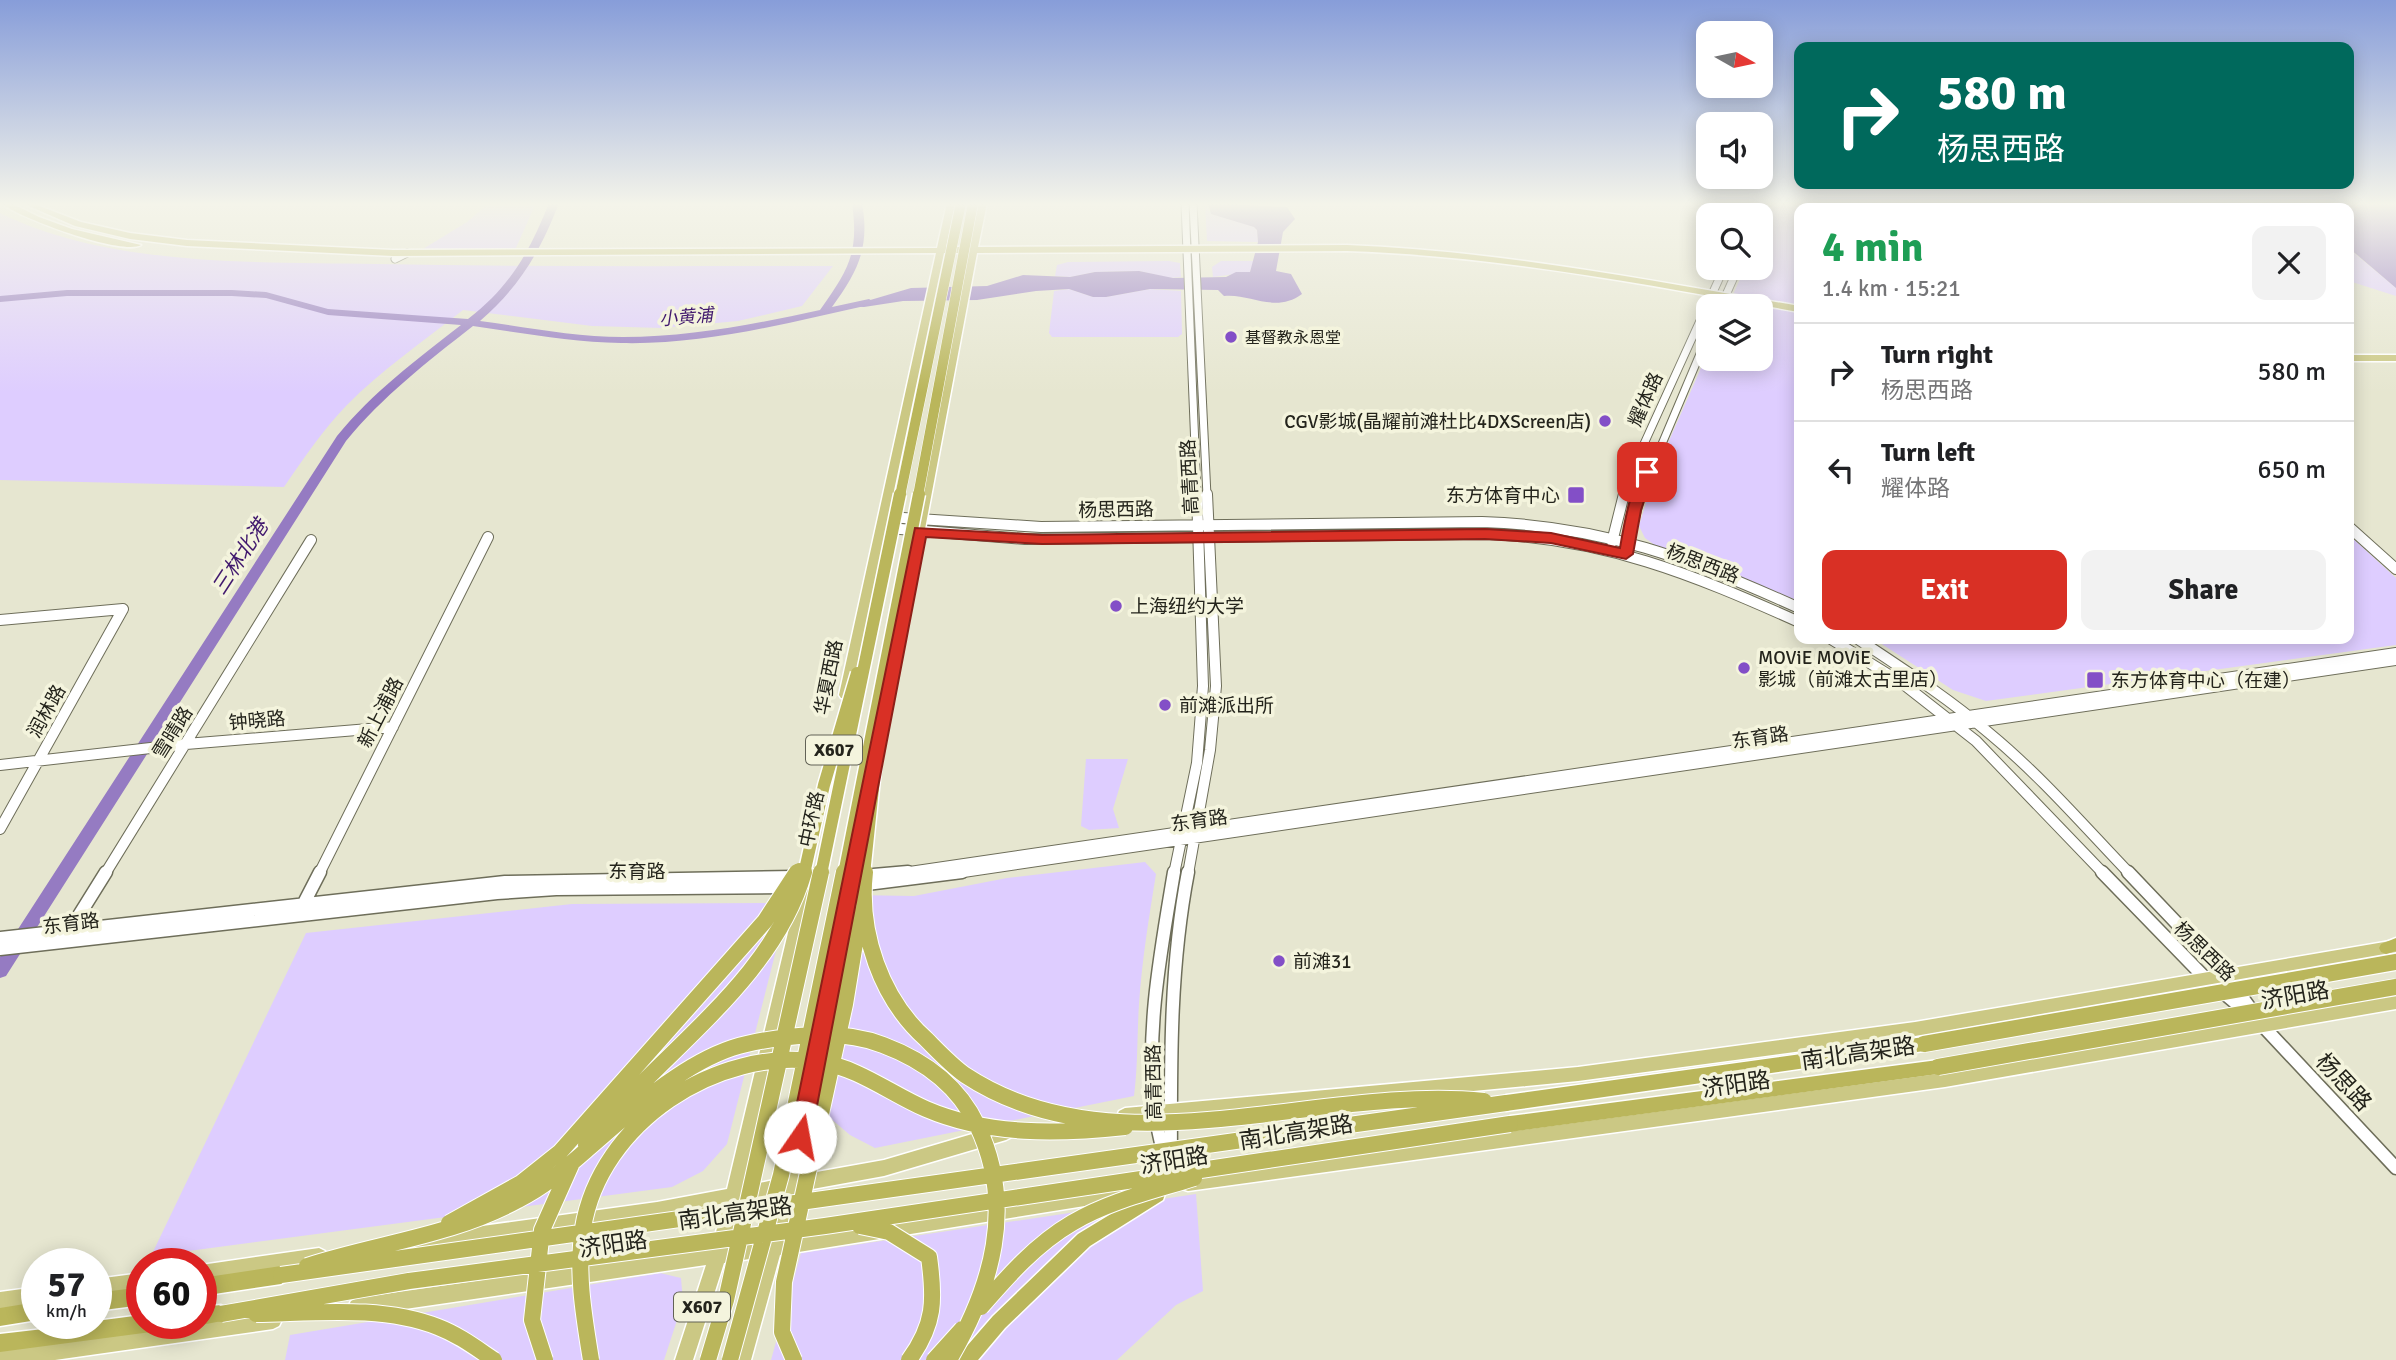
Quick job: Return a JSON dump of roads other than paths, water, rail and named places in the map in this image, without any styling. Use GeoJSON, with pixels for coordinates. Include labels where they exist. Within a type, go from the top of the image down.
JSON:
{"type":"FeatureCollection","features":[{"type":"Feature","properties":{"kind":"highway","name":"中环路"},"geometry":{"type":"LineString","coordinates":[[708,1360],[726,1300],[877,610],[948,266]]}},
{"type":"Feature","properties":{"kind":"highway"},"geometry":{"type":"LineString","coordinates":[[730,1360],[781,1175],[882,690],[961,266]]}},
{"type":"Feature","properties":{"kind":"highway"},"geometry":{"type":"LineString","coordinates":[[545,1360],[532,1320],[542,1230],[568,1169],[608,1113],[748,976],[789,914],[811,844],[834,742],[877,610]]}},
{"type":"Feature","properties":{"kind":"highway"},"geometry":{"type":"LineString","coordinates":[[794,1360],[787,1351],[780,1329],[785,1282],[859,930],[856,879],[882,690]]}},
{"type":"Feature","properties":{"kind":"highway"},"geometry":{"type":"LineString","coordinates":[[428,1233],[521,1184],[560,1152],[765,921],[796,875],[811,844]]}},
{"type":"Feature","properties":{"kind":"highway"},"geometry":{"type":"LineString","coordinates":[[856,879],[867,933],[888,994],[910,1025],[964,1074],[999,1093],[1053,1113],[1150,1118],[1403,1099],[1455,1098],[1506,1103]]}},
{"type":"Feature","properties":{"kind":"highway","name":"南北高架路"},"geometry":{"type":"LineString","coordinates":[[217,1285],[1924,1044],[2396,962]]}},
{"type":"Feature","properties":{"kind":"highway","name":"南北高架路"},"geometry":{"type":"LineString","coordinates":[[217,1315],[409,1281],[825,1226],[1510,1124],[1938,1067],[2396,987]]}},
{"type":"Feature","properties":{"kind":"highway"},"geometry":{"type":"LineString","coordinates":[[281,1275],[337,1255],[466,1224],[542,1186],[672,1082],[724,1051],[765,1040],[820,1034],[874,1041],[915,1057],[946,1080],[972,1112],[988,1150],[997,1186],[999,1227],[985,1287],[964,1337],[949,1360]]}},
{"type":"Feature","properties":{"kind":"highway"},"geometry":{"type":"LineString","coordinates":[[591,1360],[581,1288],[581,1247],[587,1208],[602,1175],[630,1134],[679,1090],[722,1070],[766,1060],[820,1062],[848,1071],[941,1115],[994,1128],[1038,1132],[1089,1131],[1150,1118]]}},
{"type":"Feature","properties":{"kind":"highway"},"geometry":{"type":"LineString","coordinates":[[934,1360],[1005,1279],[1056,1234],[1084,1216],[1220,1168]]}},
{"type":"Feature","properties":{"kind":"highway"},"geometry":{"type":"LineString","coordinates":[[966,1360],[999,1322],[1084,1240],[1171,1186]]}},
{"type":"Feature","properties":{"kind":"highway"},"geometry":{"type":"LineString","coordinates":[[825,1226],[875,1226],[906,1239],[929,1257],[935,1297],[926,1338],[909,1360]]}},
{"type":"Feature","properties":{"kind":"highway"},"geometry":{"type":"LineString","coordinates":[[221,1314],[353,1313],[412,1320],[457,1335],[494,1360]]}},
{"type":"Feature","properties":{"kind":"highway"},"geometry":{"type":"LineString","coordinates":[[0,1317],[21,1314]]}},
{"type":"Feature","properties":{"kind":"highway"},"geometry":{"type":"LineString","coordinates":[[0,1343],[126,1326]]}},
{"type":"Feature","properties":{"kind":"main road","name":"华夏西路"},"geometry":{"type":"LineString","coordinates":[[684,1360],[719,1253],[734,1196],[808,881],[880,522],[937,266]]}},
{"type":"Feature","properties":{"kind":"main road","name":"X607"},"geometry":{"type":"LineString","coordinates":[[743,1360],[790,1185],[856,879],[970,266]]}},
{"type":"Feature","properties":{"kind":"main road"},"geometry":{"type":"LineString","coordinates":[[1544,266],[1700,294]]}},
{"type":"Feature","properties":{"kind":"main road"},"geometry":{"type":"LineString","coordinates":[[1773,306],[1794,308]]}},
{"type":"Feature","properties":{"kind":"main road"},"geometry":{"type":"LineString","coordinates":[[1773,310],[1794,314]]}},
{"type":"Feature","properties":{"kind":"main road"},"geometry":{"type":"LineString","coordinates":[[2354,356],[2396,352]]}},
{"type":"Feature","properties":{"kind":"main road"},"geometry":{"type":"LineString","coordinates":[[2354,356],[2396,358]]}},
{"type":"Feature","properties":{"kind":"main road","name":"济阳路"},"geometry":{"type":"LineString","coordinates":[[217,1271],[657,1210],[884,1168],[1000,1133],[1150,1118],[1172,1110],[1578,1074],[1915,1029],[2393,946]]}},
{"type":"Feature","properties":{"kind":"main road","name":"济阳路"},"geometry":{"type":"LineString","coordinates":[[0,1359],[774,1247],[1171,1186],[1945,1080],[2396,1002]]}},
{"type":"Feature","properties":{"kind":"main road"},"geometry":{"type":"LineString","coordinates":[[0,1301],[21,1298]]}},
{"type":"Feature","properties":{"kind":"street","name":"高青西路"},"geometry":{"type":"LineString","coordinates":[[1171,1186],[1150,1118],[1156,986],[1201,726],[1203,686],[1197,537],[1193,266]]}},
{"type":"Feature","properties":{"kind":"street","name":"高青西路"},"geometry":{"type":"LineString","coordinates":[[1171,1186],[1172,1110],[1169,1061],[1172,987],[1215,713],[1209,537],[1194,292]]}},
{"type":"Feature","properties":{"kind":"street","name":"耀体路"},"geometry":{"type":"LineString","coordinates":[[1611,550],[1628,479],[1696,329]]}},
{"type":"Feature","properties":{"kind":"street","name":"耀体路"},"geometry":{"type":"LineString","coordinates":[[1626,554],[1643,483],[1696,362]]}},
{"type":"Feature","properties":{"kind":"street","name":"杨思西路"},"geometry":{"type":"LineString","coordinates":[[880,522],[1033,540],[1485,534],[1551,538],[1626,554],[1692,577],[1794,620]]}},
{"type":"Feature","properties":{"kind":"street","name":"杨思西路"},"geometry":{"type":"LineString","coordinates":[[921,526],[1482,522],[1552,526],[1628,542],[1688,562],[1794,606]]}},
{"type":"Feature","properties":{"kind":"street"},"geometry":{"type":"LineString","coordinates":[[2354,523],[2396,561]]}},
{"type":"Feature","properties":{"kind":"street"},"geometry":{"type":"LineString","coordinates":[[2354,531],[2396,569]]}},
{"type":"Feature","properties":{"kind":"street","name":"新上浦路"},"geometry":{"type":"LineString","coordinates":[[303,903],[488,537]]}},
{"type":"Feature","properties":{"kind":"street","name":"雪晴路"},"geometry":{"type":"LineString","coordinates":[[61,936],[186,744],[311,540]]}},
{"type":"Feature","properties":{"kind":"street","name":"润林路"},"geometry":{"type":"LineString","coordinates":[[0,620],[123,609],[0,830]]}},
{"type":"Feature","properties":{"kind":"street","name":"杨思西路"},"geometry":{"type":"LineString","coordinates":[[1839,644],[1902,682],[1954,722],[2010,773],[2205,978],[2263,1026]]}},
{"type":"Feature","properties":{"kind":"street","name":"杨思西路"},"geometry":{"type":"LineString","coordinates":[[1866,644],[1914,674],[1974,719],[2036,777],[2226,975],[2263,1026]]}},
{"type":"Feature","properties":{"kind":"street","name":"东育路"},"geometry":{"type":"LineString","coordinates":[[0,938],[61,936],[556,889],[856,879],[893,883],[1197,833],[1974,719],[2396,653]]}},
{"type":"Feature","properties":{"kind":"street","name":"东育路"},"geometry":{"type":"LineString","coordinates":[[1974,719],[2396,660]]}},
{"type":"Feature","properties":{"kind":"street","name":"钟晓路"},"geometry":{"type":"LineString","coordinates":[[0,765],[172,745],[393,727]]}},
{"type":"Feature","properties":{"kind":"street","name":"东育路"},"geometry":{"type":"LineString","coordinates":[[0,949],[61,936],[303,903],[538,880],[808,881]]}},
{"type":"Feature","properties":{"kind":"street","name":"杨思路"},"geometry":{"type":"LineString","coordinates":[[2263,1026],[2396,1168]]}},
{"type":"Feature","properties":{"kind":"waterway","name":"三林北港"},"geometry":{"type":"LineString","coordinates":[[470,323],[501,295],[524,266]]}},
{"type":"Feature","properties":{"kind":"waterway"},"geometry":{"type":"LineString","coordinates":[[824,311],[852,266]]}},
{"type":"Feature","properties":{"kind":"waterway","name":"小黄浦"},"geometry":{"type":"LineString","coordinates":[[0,299],[67,293],[232,293],[266,295],[328,312],[470,323]]}},
{"type":"Feature","properties":{"kind":"waterway","name":"小黄浦"},"geometry":{"type":"LineString","coordinates":[[470,323],[579,338],[665,339],[738,331],[869,302]]}},
{"type":"Feature","properties":{"kind":"waterway","name":"三林北港"},"geometry":{"type":"LineString","coordinates":[[0,971],[341,439],[369,406],[400,377],[470,323]]}},
{"type":"Feature","properties":{"kind":"place","name":"基督教永恩堂"},"geometry":{"type":"Point","coordinates":[1231,337]}},
{"type":"Feature","properties":{"kind":"place","name":"CGV影城(晶耀前滩杜比4DXScreen店)"},"geometry":{"type":"Point","coordinates":[1605,421]}},
{"type":"Feature","properties":{"kind":"place","name":"东方体育中心"},"geometry":{"type":"Point","coordinates":[1576,495]}},
{"type":"Feature","properties":{"kind":"place","name":"上海纽约大学"},"geometry":{"type":"Point","coordinates":[1116,606]}},
{"type":"Feature","properties":{"kind":"place","name":"MOViE MOViE 影城（前滩太古里店）"},"geometry":{"type":"Point","coordinates":[1744,668]}},
{"type":"Feature","properties":{"kind":"place","name":"东方体育中心（在建）"},"geometry":{"type":"Point","coordinates":[2095,680]}},
{"type":"Feature","properties":{"kind":"place","name":"前滩派出所"},"geometry":{"type":"Point","coordinates":[1165,705]}},
{"type":"Feature","properties":{"kind":"place","name":"前滩31"},"geometry":{"type":"Point","coordinates":[1279,961]}}]}
